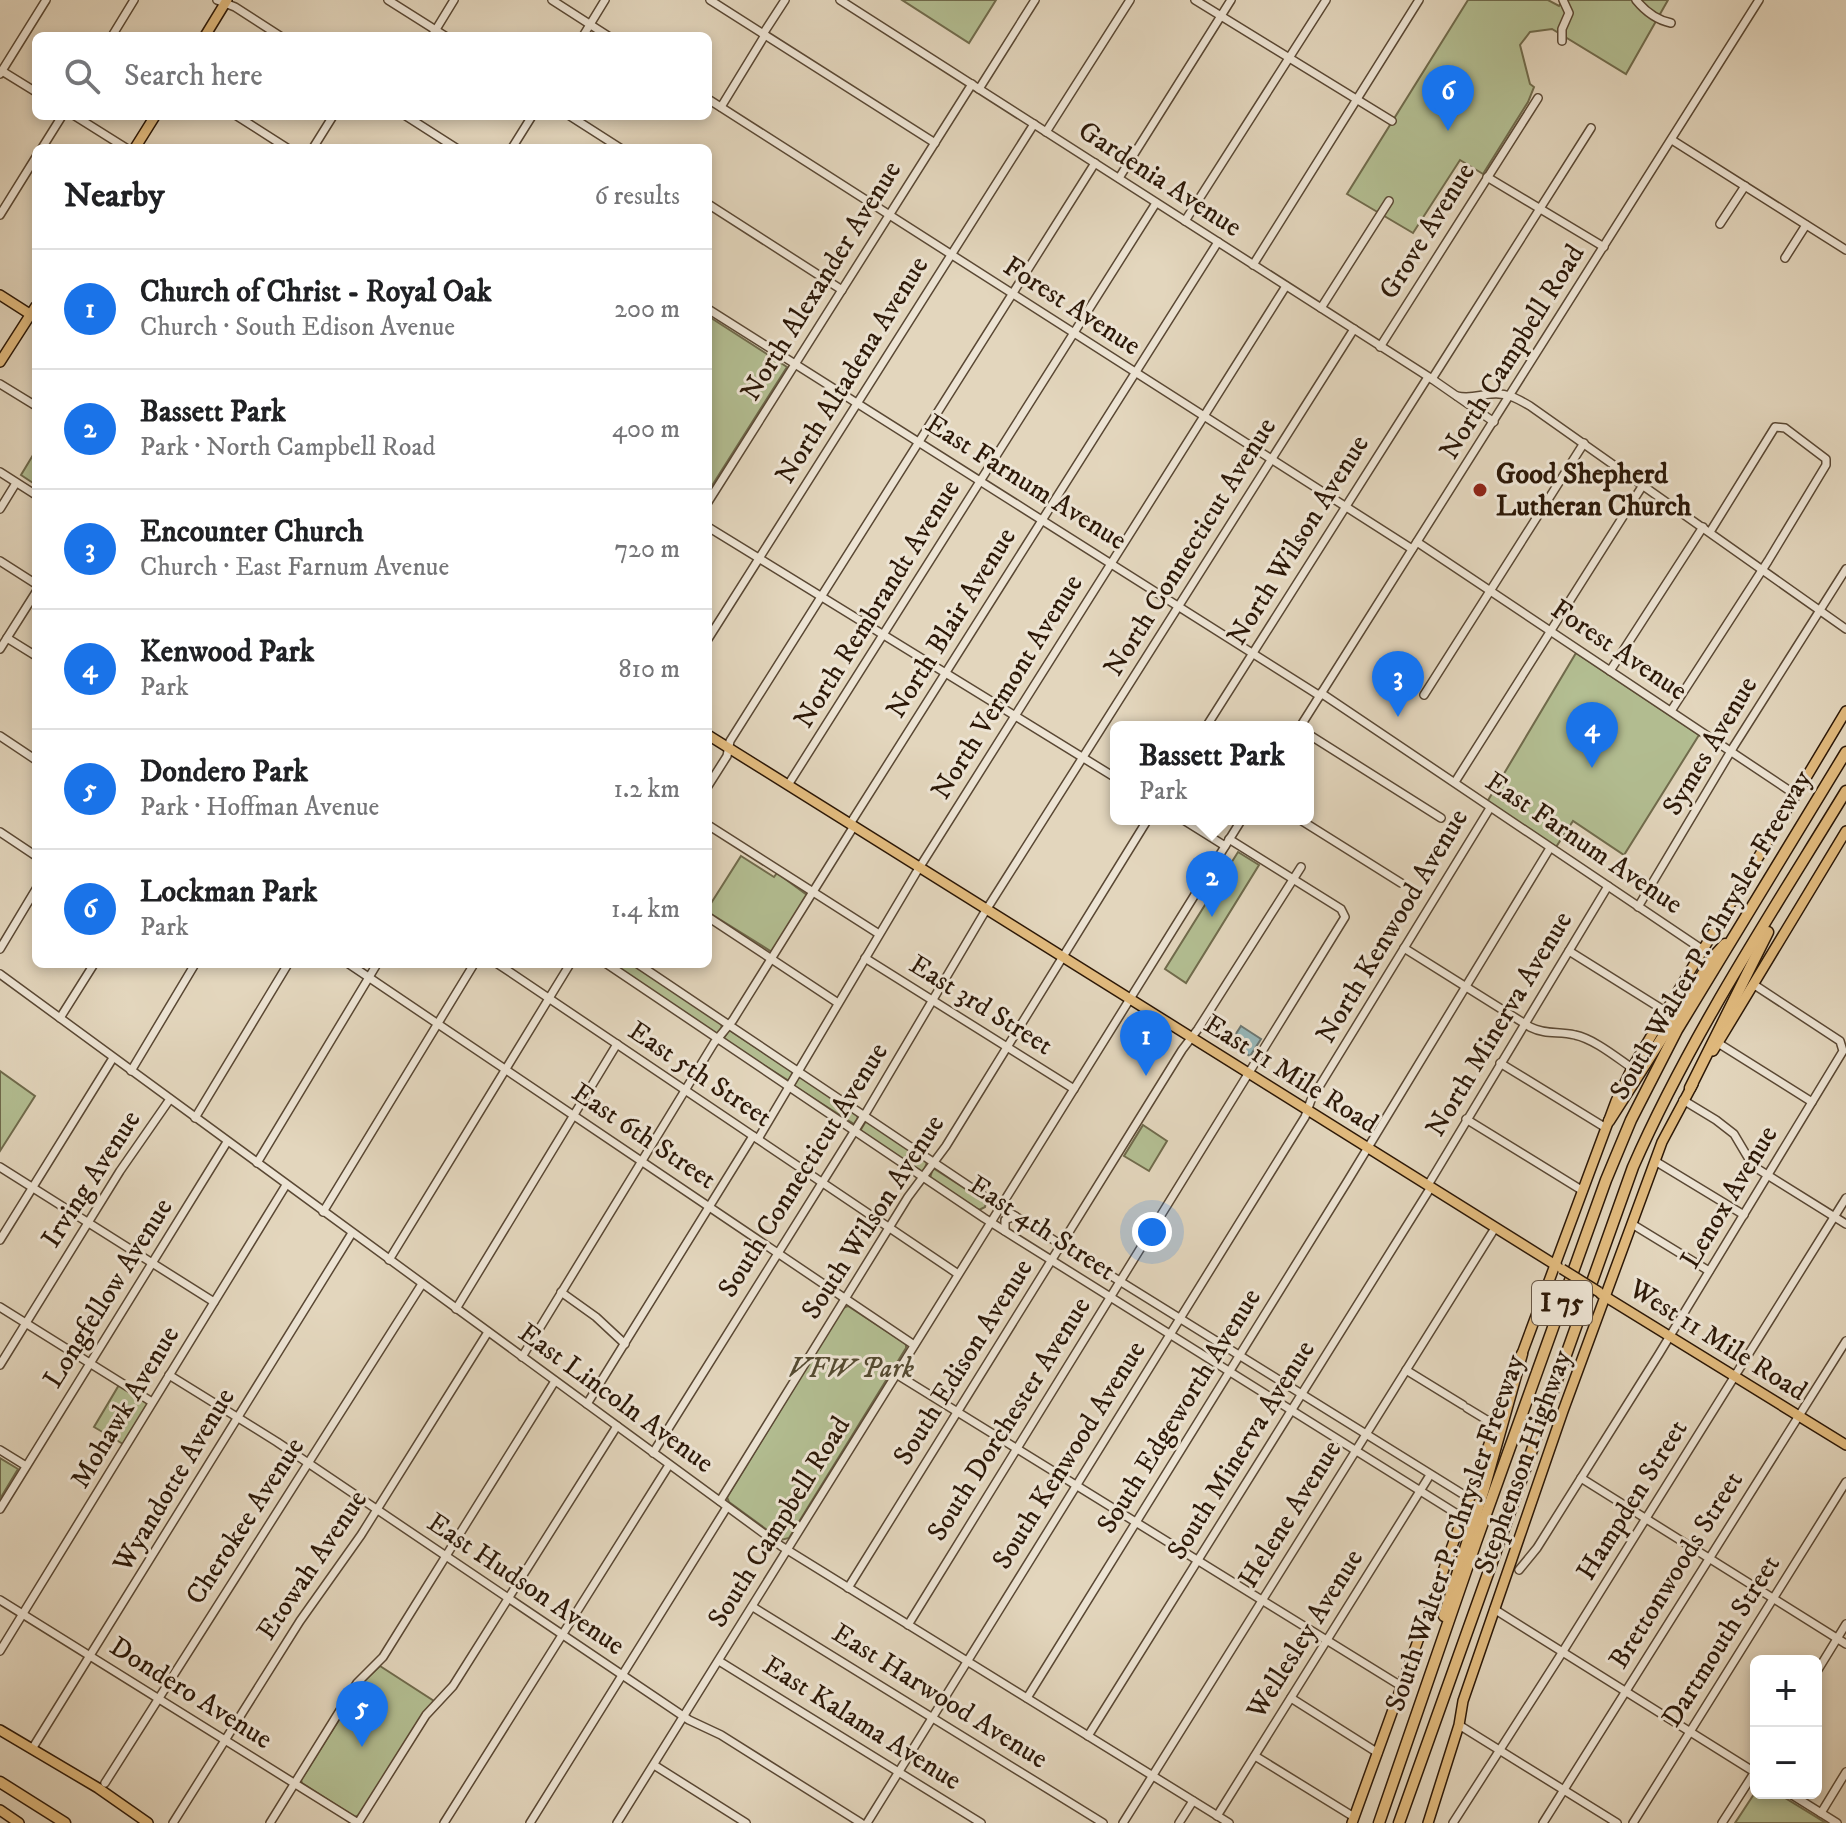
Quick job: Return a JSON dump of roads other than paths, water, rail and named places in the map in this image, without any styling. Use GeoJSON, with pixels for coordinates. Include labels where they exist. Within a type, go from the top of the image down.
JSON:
{"type":"FeatureCollection","features":[{"type":"Feature","properties":{"kind":"highway","name":"South Walter P. Chrysler Freeway"},"geometry":{"type":"LineString","coordinates":[[1379,1823],[1622,1140],[1662,1056],[1846,752]]}},
{"type":"Feature","properties":{"kind":"highway","name":"I 75"},"geometry":{"type":"LineString","coordinates":[[1399,1823],[1633,1167],[1701,1030],[1846,791]]}},
{"type":"Feature","properties":{"kind":"highway"},"geometry":{"type":"LineString","coordinates":[[1690,1088],[1767,934],[1782,896]]}},
{"type":"Feature","properties":{"kind":"highway"},"geometry":{"type":"LineString","coordinates":[[1607,1124],[1715,955],[1738,932]]}},
{"type":"Feature","properties":{"kind":"highway"},"geometry":{"type":"LineString","coordinates":[[1425,1691],[1453,1581],[1484,1489],[1522,1354]]}},
{"type":"Feature","properties":{"kind":"highway"},"geometry":{"type":"LineString","coordinates":[[0,1782],[65,1823]]}},
{"type":"Feature","properties":{"kind":"main road"},"geometry":{"type":"LineString","coordinates":[[207,32],[223,1]]}},
{"type":"Feature","properties":{"kind":"main road"},"geometry":{"type":"LineString","coordinates":[[138,144],[152,120]]}},
{"type":"Feature","properties":{"kind":"main road"},"geometry":{"type":"LineString","coordinates":[[0,295],[32,312]]}},
{"type":"Feature","properties":{"kind":"main road"},"geometry":{"type":"LineString","coordinates":[[0,362],[32,316]]}},
{"type":"Feature","properties":{"kind":"main road"},"geometry":{"type":"LineString","coordinates":[[1353,1820],[1495,1425],[1558,1267],[1607,1124],[1632,1068],[1846,711]]}},
{"type":"Feature","properties":{"kind":"main road","name":"East 11 Mile Road"},"geometry":{"type":"LineString","coordinates":[[712,738],[1603,1295]]}},
{"type":"Feature","properties":{"kind":"main road","name":"Stephenson Highway"},"geometry":{"type":"LineString","coordinates":[[1428,1823],[1459,1725],[1463,1701],[1494,1609],[1603,1295],[1655,1161],[1683,1100],[1846,831]]}},
{"type":"Feature","properties":{"kind":"main road","name":"West 11 Mile Road"},"geometry":{"type":"LineString","coordinates":[[1603,1295],[1846,1445]]}},
{"type":"Feature","properties":{"kind":"main road"},"geometry":{"type":"LineString","coordinates":[[0,1733],[98,1788],[148,1823]]}},
{"type":"Feature","properties":{"kind":"main road"},"geometry":{"type":"LineString","coordinates":[[0,1811],[19,1823]]}},
{"type":"Feature","properties":{"kind":"street"},"geometry":{"type":"LineString","coordinates":[[32,90],[1,72],[46,0]]}},
{"type":"Feature","properties":{"kind":"street"},"geometry":{"type":"LineString","coordinates":[[114,32],[134,0]]}},
{"type":"Feature","properties":{"kind":"street"},"geometry":{"type":"LineString","coordinates":[[388,0],[433,32]]}},
{"type":"Feature","properties":{"kind":"street"},"geometry":{"type":"LineString","coordinates":[[435,32],[454,0]]}},
{"type":"Feature","properties":{"kind":"street"},"geometry":{"type":"LineString","coordinates":[[552,0],[602,32]]}},
{"type":"Feature","properties":{"kind":"street"},"geometry":{"type":"LineString","coordinates":[[585,32],[605,0]]}},
{"type":"Feature","properties":{"kind":"street"},"geometry":{"type":"LineString","coordinates":[[710,0],[935,143]]}},
{"type":"Feature","properties":{"kind":"street"},"geometry":{"type":"LineString","coordinates":[[721,107],[785,0]]}},
{"type":"Feature","properties":{"kind":"street","name":"Gardenia Avenue"},"geometry":{"type":"LineString","coordinates":[[840,0],[1494,422]]}},
{"type":"Feature","properties":{"kind":"street","name":"North Alexander Avenue"},"geometry":{"type":"LineString","coordinates":[[712,496],[935,143],[1035,0]]}},
{"type":"Feature","properties":{"kind":"street"},"geometry":{"type":"LineString","coordinates":[[1046,132],[1130,0]]}},
{"type":"Feature","properties":{"kind":"street"},"geometry":{"type":"LineString","coordinates":[[1195,0],[1392,121]]}},
{"type":"Feature","properties":{"kind":"street"},"geometry":{"type":"LineString","coordinates":[[1119,178],[1231,0]]}},
{"type":"Feature","properties":{"kind":"street"},"geometry":{"type":"LineString","coordinates":[[1185,221],[1326,0]]}},
{"type":"Feature","properties":{"kind":"street"},"geometry":{"type":"LineString","coordinates":[[1253,265],[1419,0]]}},
{"type":"Feature","properties":{"kind":"street"},"geometry":{"type":"LineString","coordinates":[[1636,0],[1647,11],[1671,23]]}},
{"type":"Feature","properties":{"kind":"street","name":"North Campbell Road"},"geometry":{"type":"LineString","coordinates":[[1304,721],[1759,0]]}},
{"type":"Feature","properties":{"kind":"street"},"geometry":{"type":"LineString","coordinates":[[223,1],[273,32]]}},
{"type":"Feature","properties":{"kind":"street"},"geometry":{"type":"LineString","coordinates":[[1562,41],[1562,29],[1569,13],[1567,1]]}},
{"type":"Feature","properties":{"kind":"street","name":"Grove Avenue"},"geometry":{"type":"LineString","coordinates":[[1380,347],[1538,98]]}},
{"type":"Feature","properties":{"kind":"street","name":"Forest Avenue"},"geometry":{"type":"LineString","coordinates":[[712,101],[1345,507],[1489,591],[1796,795]]}},
{"type":"Feature","properties":{"kind":"street"},"geometry":{"type":"LineString","coordinates":[[44,144],[60,120]]}},
{"type":"Feature","properties":{"kind":"street"},"geometry":{"type":"LineString","coordinates":[[81,120],[120,144]]}},
{"type":"Feature","properties":{"kind":"street"},"geometry":{"type":"LineString","coordinates":[[243,120],[281,144]]}},
{"type":"Feature","properties":{"kind":"street"},"geometry":{"type":"LineString","coordinates":[[316,144],[330,120]]}},
{"type":"Feature","properties":{"kind":"street"},"geometry":{"type":"LineString","coordinates":[[412,120],[450,144]]}},
{"type":"Feature","properties":{"kind":"street"},"geometry":{"type":"LineString","coordinates":[[514,144],[530,120]]}},
{"type":"Feature","properties":{"kind":"street"},"geometry":{"type":"LineString","coordinates":[[576,120],[614,144]]}},
{"type":"Feature","properties":{"kind":"street","name":"North Altadena Avenue"},"geometry":{"type":"LineString","coordinates":[[712,633],[1034,124]]}},
{"type":"Feature","properties":{"kind":"street","name":"North Wilson Avenue"},"geometry":{"type":"LineString","coordinates":[[1210,721],[1591,128]]}},
{"type":"Feature","properties":{"kind":"street"},"geometry":{"type":"LineString","coordinates":[[1672,140],[1846,250]]}},
{"type":"Feature","properties":{"kind":"street"},"geometry":{"type":"LineString","coordinates":[[0,215],[32,163]]}},
{"type":"Feature","properties":{"kind":"street"},"geometry":{"type":"LineString","coordinates":[[712,779],[729,749],[730,741],[1095,163]]}},
{"type":"Feature","properties":{"kind":"street"},"geometry":{"type":"LineString","coordinates":[[1487,177],[1604,247]]}},
{"type":"Feature","properties":{"kind":"street"},"geometry":{"type":"LineString","coordinates":[[1720,224],[1745,186]]}},
{"type":"Feature","properties":{"kind":"street"},"geometry":{"type":"LineString","coordinates":[[1321,308],[1389,201]]}},
{"type":"Feature","properties":{"kind":"street","name":"North Rembrandt Avenue"},"geometry":{"type":"LineString","coordinates":[[788,785],[1156,203]]}},
{"type":"Feature","properties":{"kind":"street"},"geometry":{"type":"LineString","coordinates":[[712,207],[842,290]]}},
{"type":"Feature","properties":{"kind":"street"},"geometry":{"type":"LineString","coordinates":[[1785,258],[1806,225]]}},
{"type":"Feature","properties":{"kind":"street","name":"North Blair Avenue"},"geometry":{"type":"LineString","coordinates":[[522,1357],[717,1038],[813,892],[945,674],[1218,242]]}},
{"type":"Feature","properties":{"kind":"street","name":"North Vermont Avenue"},"geometry":{"type":"LineString","coordinates":[[587,1404],[709,1207],[789,1086],[920,867],[1286,286]]}},
{"type":"Feature","properties":{"kind":"street","name":"East Farnum Avenue"},"geometry":{"type":"LineString","coordinates":[[712,312],[1320,694],[1703,950]]}},
{"type":"Feature","properties":{"kind":"street","name":"North Connecticut Avenue"},"geometry":{"type":"LineString","coordinates":[[987,909],[1354,329]]}},
{"type":"Feature","properties":{"kind":"street"},"geometry":{"type":"LineString","coordinates":[[0,384],[32,404]]}},
{"type":"Feature","properties":{"kind":"street"},"geometry":{"type":"LineString","coordinates":[[1455,395],[1469,398],[1494,393],[1511,396],[1584,443],[1846,629]]}},
{"type":"Feature","properties":{"kind":"street"},"geometry":{"type":"LineString","coordinates":[[1610,671],[1775,427],[1785,428],[1823,454],[1827,461],[1671,711]]}},
{"type":"Feature","properties":{"kind":"street"},"geometry":{"type":"LineString","coordinates":[[1424,695],[1584,443]]}},
{"type":"Feature","properties":{"kind":"street"},"geometry":{"type":"LineString","coordinates":[[0,472],[32,493]]}},
{"type":"Feature","properties":{"kind":"street"},"geometry":{"type":"LineString","coordinates":[[0,509],[16,483]]}},
{"type":"Feature","properties":{"kind":"street"},"geometry":{"type":"LineString","coordinates":[[1455,782],[1643,485]]}},
{"type":"Feature","properties":{"kind":"street"},"geometry":{"type":"LineString","coordinates":[[712,529],[1110,774]]}},
{"type":"Feature","properties":{"kind":"street"},"geometry":{"type":"LineString","coordinates":[[0,561],[32,581]]}},
{"type":"Feature","properties":{"kind":"street","name":"Symes Avenue"},"geometry":{"type":"LineString","coordinates":[[1638,907],[1846,569]]}},
{"type":"Feature","properties":{"kind":"street"},"geometry":{"type":"LineString","coordinates":[[0,649],[32,598]]}},
{"type":"Feature","properties":{"kind":"street"},"geometry":{"type":"LineString","coordinates":[[7,638],[32,654]]}},
{"type":"Feature","properties":{"kind":"street"},"geometry":{"type":"LineString","coordinates":[[0,736],[32,757]]}},
{"type":"Feature","properties":{"kind":"street"},"geometry":{"type":"LineString","coordinates":[[1314,738],[1441,818]]}},
{"type":"Feature","properties":{"kind":"street","name":"North Kenwood Avenue"},"geometry":{"type":"LineString","coordinates":[[1308,1110],[1490,808]]}},
{"type":"Feature","properties":{"kind":"street"},"geometry":{"type":"LineString","coordinates":[[1062,956],[1144,825]]}},
{"type":"Feature","properties":{"kind":"street"},"geometry":{"type":"LineString","coordinates":[[1193,825],[1293,879]]}},
{"type":"Feature","properties":{"kind":"street"},"geometry":{"type":"LineString","coordinates":[[1130,999],[1238,825]]}},
{"type":"Feature","properties":{"kind":"street"},"geometry":{"type":"LineString","coordinates":[[1309,825],[1401,883]]}},
{"type":"Feature","properties":{"kind":"street"},"geometry":{"type":"LineString","coordinates":[[712,828],[879,934]]}},
{"type":"Feature","properties":{"kind":"street"},"geometry":{"type":"LineString","coordinates":[[0,832],[32,853]]}},
{"type":"Feature","properties":{"kind":"street","name":"South Edgeworth Avenue"},"geometry":{"type":"LineString","coordinates":[[1027,1698],[1550,848]]}},
{"type":"Feature","properties":{"kind":"street","name":"South Edison Avenue"},"geometry":{"type":"LineString","coordinates":[[848,1588],[1191,1037],[1301,867]]}},
{"type":"Feature","properties":{"kind":"street","name":"South Dorchester Avenue"},"geometry":{"type":"LineString","coordinates":[[908,1625],[1345,914],[1293,879]]}},
{"type":"Feature","properties":{"kind":"street","name":"North Minerva Avenue"},"geometry":{"type":"LineString","coordinates":[[1430,1186],[1466,1119],[1608,886]]}},
{"type":"Feature","properties":{"kind":"street"},"geometry":{"type":"LineString","coordinates":[[0,949],[32,896]]}},
{"type":"Feature","properties":{"kind":"street","name":"South Connecticut Avenue"},"geometry":{"type":"LineString","coordinates":[[653,1453],[863,1116],[987,909]]}},
{"type":"Feature","properties":{"kind":"street"},"geometry":{"type":"LineString","coordinates":[[712,920],[838,1003]]}},
{"type":"Feature","properties":{"kind":"street"},"geometry":{"type":"LineString","coordinates":[[1404,948],[1524,1023],[1550,1035],[1581,1037],[1632,1068]]}},
{"type":"Feature","properties":{"kind":"street"},"geometry":{"type":"LineString","coordinates":[[1569,951],[1665,1011]]}},
{"type":"Feature","properties":{"kind":"street","name":"South Wilson Avenue"},"geometry":{"type":"LineString","coordinates":[[720,1501],[889,1227],[946,1146],[1062,956]]}},
{"type":"Feature","properties":{"kind":"street","name":"East 3rd Street"},"geometry":{"type":"LineString","coordinates":[[865,958],[1074,1089]]}},
{"type":"Feature","properties":{"kind":"street"},"geometry":{"type":"LineString","coordinates":[[60,1018],[91,968]]}},
{"type":"Feature","properties":{"kind":"street"},"geometry":{"type":"LineString","coordinates":[[131,1071],[193,968]]}},
{"type":"Feature","properties":{"kind":"street"},"geometry":{"type":"LineString","coordinates":[[195,1118],[286,968]]}},
{"type":"Feature","properties":{"kind":"street","name":"East 6th Street"},"geometry":{"type":"LineString","coordinates":[[355,968],[914,1345]]}},
{"type":"Feature","properties":{"kind":"street"},"geometry":{"type":"LineString","coordinates":[[257,1163],[375,968]]}},
{"type":"Feature","properties":{"kind":"street"},"geometry":{"type":"LineString","coordinates":[[323,1212],[472,968]]}},
{"type":"Feature","properties":{"kind":"street","name":"East 5th Street"},"geometry":{"type":"LineString","coordinates":[[504,968],[958,1274]]}},
{"type":"Feature","properties":{"kind":"street"},"geometry":{"type":"LineString","coordinates":[[389,1260],[568,968]]}},
{"type":"Feature","properties":{"kind":"street","name":"East 4th Street"},"geometry":{"type":"LineString","coordinates":[[613,968],[974,1212],[1462,1517]]}},
{"type":"Feature","properties":{"kind":"street","name":"East 4th Street"},"geometry":{"type":"LineString","coordinates":[[644,968],[988,1199],[1469,1498]]}},
{"type":"Feature","properties":{"kind":"street","name":"East Lincoln Avenue"},"geometry":{"type":"LineString","coordinates":[[0,974],[787,1550],[1229,1823]]}},
{"type":"Feature","properties":{"kind":"street","name":"Lenox Avenue"},"geometry":{"type":"LineString","coordinates":[[1519,1570],[1581,1478],[1842,1053],[1840,1041],[1753,984]]}},
{"type":"Feature","properties":{"kind":"street","name":"South Campbell Road"},"geometry":{"type":"LineString","coordinates":[[619,1820],[1130,999]]}},
{"type":"Feature","properties":{"kind":"street"},"geometry":{"type":"LineString","coordinates":[[1718,1043],[1812,1102]]}},
{"type":"Feature","properties":{"kind":"street"},"geometry":{"type":"LineString","coordinates":[[456,1309],[617,1044]]}},
{"type":"Feature","properties":{"kind":"street"},"geometry":{"type":"LineString","coordinates":[[0,1240],[113,1058]]}},
{"type":"Feature","properties":{"kind":"street"},"geometry":{"type":"LineString","coordinates":[[1500,1063],[1607,1124]]}},
{"type":"Feature","properties":{"kind":"street","name":"Irving Avenue"},"geometry":{"type":"LineString","coordinates":[[0,1365],[170,1099]]}},
{"type":"Feature","properties":{"kind":"street"},"geometry":{"type":"LineString","coordinates":[[1683,1100],[1734,1134],[1747,1160],[1768,1176],[1846,1224]]}},
{"type":"Feature","properties":{"kind":"street","name":"South Kenwood Avenue"},"geometry":{"type":"LineString","coordinates":[[864,1823],[1308,1110]]}},
{"type":"Feature","properties":{"kind":"street"},"geometry":{"type":"LineString","coordinates":[[1466,1119],[1583,1191]]}},
{"type":"Feature","properties":{"kind":"street","name":"Longfellow Avenue"},"geometry":{"type":"LineString","coordinates":[[0,1509],[227,1142]]}},
{"type":"Feature","properties":{"kind":"street"},"geometry":{"type":"LineString","coordinates":[[1655,1161],[1744,1215]]}},
{"type":"Feature","properties":{"kind":"street"},"geometry":{"type":"LineString","coordinates":[[0,1167],[214,1302]]}},
{"type":"Feature","properties":{"kind":"street","name":"Mohawk Avenue"},"geometry":{"type":"LineString","coordinates":[[0,1651],[286,1185]]}},
{"type":"Feature","properties":{"kind":"street","name":"South Minerva Avenue"},"geometry":{"type":"LineString","coordinates":[[1088,1736],[1430,1186]]}},
{"type":"Feature","properties":{"kind":"street","name":"Hampden Street"},"geometry":{"type":"LineString","coordinates":[[1453,1823],[1846,1198]]}},
{"type":"Feature","properties":{"kind":"street"},"geometry":{"type":"LineString","coordinates":[[974,1212],[985,1211],[988,1199]]}},
{"type":"Feature","properties":{"kind":"street"},"geometry":{"type":"LineString","coordinates":[[1005,1231],[1005,1220],[1015,1216]]}},
{"type":"Feature","properties":{"kind":"street"},"geometry":{"type":"LineString","coordinates":[[1632,1224],[1709,1271]]}},
{"type":"Feature","properties":{"kind":"street","name":"Helene Avenue"},"geometry":{"type":"LineString","coordinates":[[1123,1823],[1495,1228]]}},
{"type":"Feature","properties":{"kind":"street","name":"Wyandotte Avenue"},"geometry":{"type":"LineString","coordinates":[[32,1749],[352,1233]]}},
{"type":"Feature","properties":{"kind":"street","name":"Cherokee Avenue"},"geometry":{"type":"LineString","coordinates":[[105,1783],[422,1284]]}},
{"type":"Feature","properties":{"kind":"street"},"geometry":{"type":"LineString","coordinates":[[561,1292],[596,1317],[625,1344]]}},
{"type":"Feature","properties":{"kind":"street"},"geometry":{"type":"LineString","coordinates":[[0,1307],[152,1402]]}},
{"type":"Feature","properties":{"kind":"street","name":"Etowah Avenue"},"geometry":{"type":"LineString","coordinates":[[173,1823],[300,1621],[377,1510],[488,1332]]}},
{"type":"Feature","properties":{"kind":"street","name":"Brettonwoods Street"},"geometry":{"type":"LineString","coordinates":[[1543,1823],[1846,1341]]}},
{"type":"Feature","properties":{"kind":"street"},"geometry":{"type":"LineString","coordinates":[[1406,1370],[1495,1425]]}},
{"type":"Feature","properties":{"kind":"street"},"geometry":{"type":"LineString","coordinates":[[896,1374],[1401,1686]]}},
{"type":"Feature","properties":{"kind":"street","name":"East Hudson Avenue"},"geometry":{"type":"LineString","coordinates":[[169,1375],[309,1464],[684,1717],[721,1735],[864,1823]]}},
{"type":"Feature","properties":{"kind":"street"},"geometry":{"type":"LineString","coordinates":[[270,1823],[357,1683],[383,1657],[555,1381]]}},
{"type":"Feature","properties":{"kind":"street"},"geometry":{"type":"LineString","coordinates":[[358,1823],[426,1715],[450,1691],[617,1426]]}},
{"type":"Feature","properties":{"kind":"street"},"geometry":{"type":"LineString","coordinates":[[0,1450],[26,1466]]}},
{"type":"Feature","properties":{"kind":"street"},"geometry":{"type":"LineString","coordinates":[[444,1823],[669,1465]]}},
{"type":"Feature","properties":{"kind":"street","name":"Wellesley Avenue"},"geometry":{"type":"LineString","coordinates":[[1217,1816],[1430,1475]]}},
{"type":"Feature","properties":{"kind":"street"},"geometry":{"type":"LineString","coordinates":[[1581,1478],[1846,1644]]}},
{"type":"Feature","properties":{"kind":"street","name":"Dartmouth Street"},"geometry":{"type":"LineString","coordinates":[[1633,1823],[1846,1482]]}},
{"type":"Feature","properties":{"kind":"street"},"geometry":{"type":"LineString","coordinates":[[530,1823],[727,1507]]}},
{"type":"Feature","properties":{"kind":"street","name":"Dondero Avenue"},"geometry":{"type":"LineString","coordinates":[[0,1600],[358,1823]]}},
{"type":"Feature","properties":{"kind":"street","name":"East Harwood Avenue"},"geometry":{"type":"LineString","coordinates":[[753,1607],[1103,1823]]}},
{"type":"Feature","properties":{"kind":"street"},"geometry":{"type":"LineString","coordinates":[[1494,1609],[1750,1768]]}},
{"type":"Feature","properties":{"kind":"street"},"geometry":{"type":"LineString","coordinates":[[1822,1663],[1846,1624]]}},
{"type":"Feature","properties":{"kind":"street","name":"East Kalama Avenue"},"geometry":{"type":"LineString","coordinates":[[719,1661],[981,1823]]}},
{"type":"Feature","properties":{"kind":"street"},"geometry":{"type":"LineString","coordinates":[[1291,1698],[1378,1753]]}},
{"type":"Feature","properties":{"kind":"street"},"geometry":{"type":"LineString","coordinates":[[1459,1725],[1617,1823]]}},
{"type":"Feature","properties":{"kind":"street"},"geometry":{"type":"LineString","coordinates":[[1255,1756],[1353,1820]]}},
{"type":"Feature","properties":{"kind":"street"},"geometry":{"type":"LineString","coordinates":[[654,1765],[746,1823]]}},
{"type":"Feature","properties":{"kind":"street"},"geometry":{"type":"LineString","coordinates":[[1821,1813],[1846,1772]]}},
{"type":"Feature","properties":{"kind":"street"},"geometry":{"type":"LineString","coordinates":[[1722,1823],[1750,1781]]}},
{"type":"Feature","properties":{"kind":"street"},"geometry":{"type":"LineString","coordinates":[[1799,1799],[1837,1823]]}},
{"type":"Feature","properties":{"kind":"street"},"geometry":{"type":"LineString","coordinates":[[1179,1823],[1193,1801]]}},
{"type":"Feature","properties":{"kind":"street"},"geometry":{"type":"LineString","coordinates":[[619,1820],[630,1823]]}},
{"type":"Feature","properties":{"kind":"water"},"geometry":{"type":"Polygon","coordinates":[[[1241,1026],[1261,1039],[1250,1056],[1230,1043],[1241,1026]]]}},
{"type":"Feature","properties":{"kind":"place","name":"Lockman Park"},"geometry":{"type":"Point","coordinates":[1448,131]}},
{"type":"Feature","properties":{"kind":"place","name":"Good Shepherd Lutheran Church"},"geometry":{"type":"Point","coordinates":[1480,490]}},
{"type":"Feature","properties":{"kind":"place","name":"Encounter Church"},"geometry":{"type":"Point","coordinates":[1398,717]}},
{"type":"Feature","properties":{"kind":"place","name":"Kenwood Park"},"geometry":{"type":"Point","coordinates":[1592,768]}},
{"type":"Feature","properties":{"kind":"place","name":"Bassett Park"},"geometry":{"type":"Point","coordinates":[1212,917]}},
{"type":"Feature","properties":{"kind":"place","name":"Church of Christ - Royal Oak"},"geometry":{"type":"Point","coordinates":[1146,1076]}},
{"type":"Feature","properties":{"kind":"place","name":"Dondero Park"},"geometry":{"type":"Point","coordinates":[362,1747]}},
{"type":"Feature","properties":{"kind":"park label","name":"VFW Park"},"geometry":{"type":"Point","coordinates":[851,1368]}}]}
